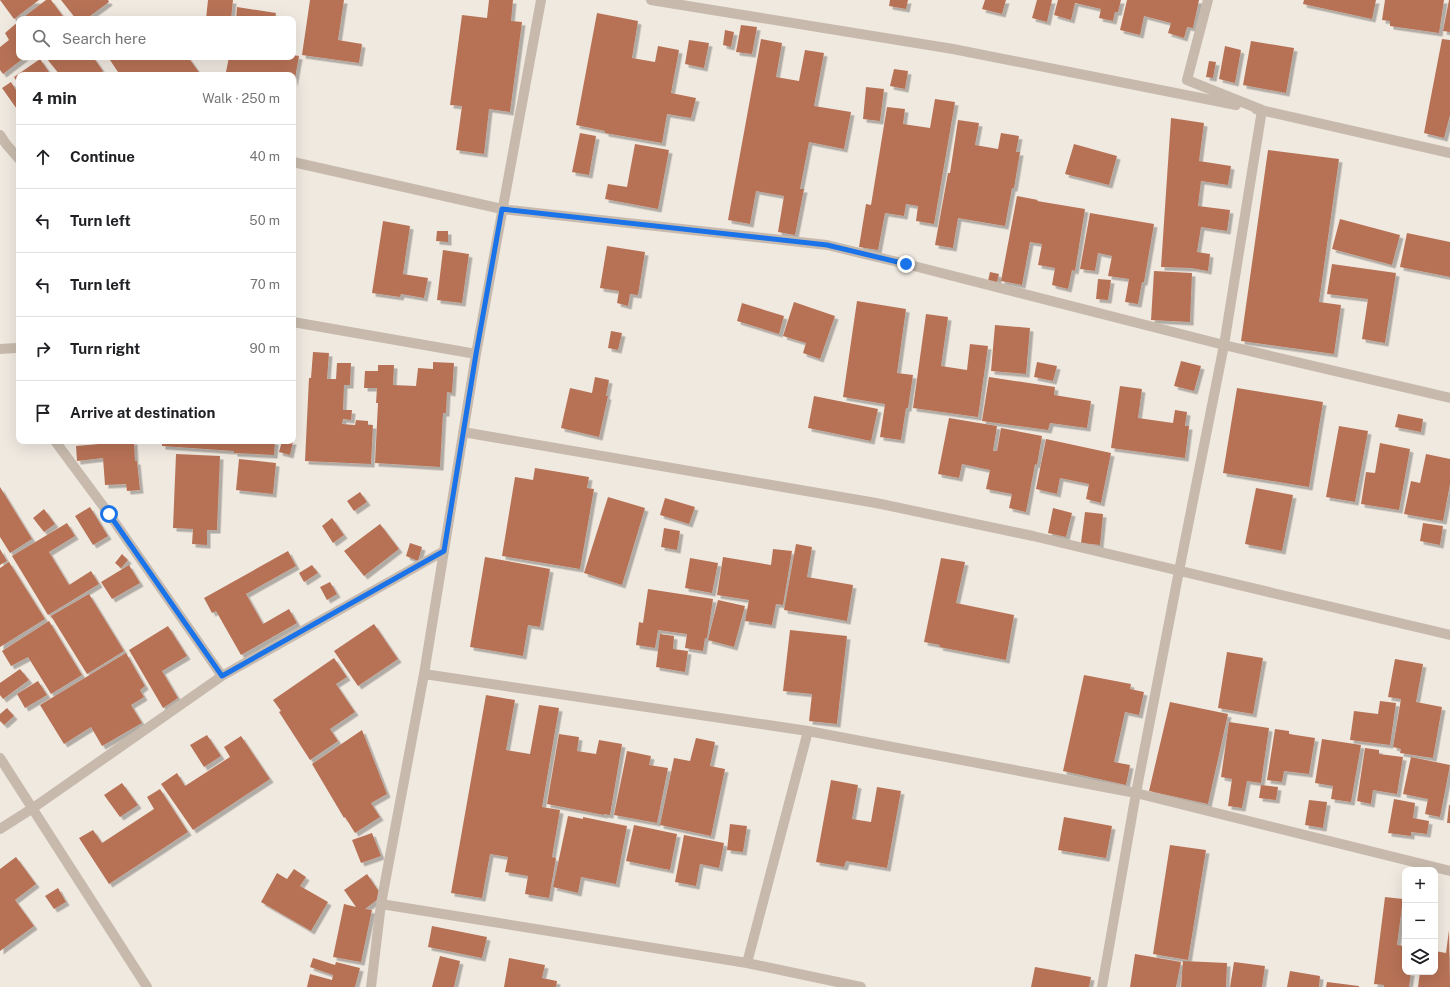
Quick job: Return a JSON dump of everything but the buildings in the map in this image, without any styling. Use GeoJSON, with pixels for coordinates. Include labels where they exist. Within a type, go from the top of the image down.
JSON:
{"type":"FeatureCollection","features":[{"type":"Feature","properties":{"kind":"street"},"geometry":{"type":"LineString","coordinates":[[371,987],[381,904],[424,674],[476,354],[542,0]]}},
{"type":"Feature","properties":{"kind":"street"},"geometry":{"type":"LineString","coordinates":[[651,0],[953,49],[1262,110],[1450,153]]}},
{"type":"Feature","properties":{"kind":"street"},"geometry":{"type":"LineString","coordinates":[[1208,0],[1187,80],[1262,110]]}},
{"type":"Feature","properties":{"kind":"street"},"geometry":{"type":"LineString","coordinates":[[1102,987],[1136,793],[1224,345],[1262,110]]}},
{"type":"Feature","properties":{"kind":"street"},"geometry":{"type":"LineString","coordinates":[[0,136],[16,156]]}},
{"type":"Feature","properties":{"kind":"street"},"geometry":{"type":"LineString","coordinates":[[296,163],[502,209],[827,245],[1224,345],[1450,398]]}},
{"type":"Feature","properties":{"kind":"street"},"geometry":{"type":"LineString","coordinates":[[296,323],[476,354]]}},
{"type":"Feature","properties":{"kind":"street"},"geometry":{"type":"LineString","coordinates":[[0,349],[16,351]]}},
{"type":"Feature","properties":{"kind":"street"},"geometry":{"type":"LineString","coordinates":[[463,432],[876,503],[1033,536],[1450,635]]}},
{"type":"Feature","properties":{"kind":"street"},"geometry":{"type":"LineString","coordinates":[[57,444],[109,514],[222,676]]}},
{"type":"Feature","properties":{"kind":"street"},"geometry":{"type":"LineString","coordinates":[[0,829],[33,808],[222,676],[444,551]]}},
{"type":"Feature","properties":{"kind":"street"},"geometry":{"type":"LineString","coordinates":[[424,674],[808,732],[1136,793],[1450,871]]}},
{"type":"Feature","properties":{"kind":"street"},"geometry":{"type":"LineString","coordinates":[[747,963],[808,732]]}},
{"type":"Feature","properties":{"kind":"street"},"geometry":{"type":"LineString","coordinates":[[0,758],[147,987]]}},
{"type":"Feature","properties":{"kind":"street"},"geometry":{"type":"LineString","coordinates":[[381,904],[747,963],[861,987]]}},
{"type":"Feature","properties":{"kind":"route"},"geometry":{"type":"LineString","coordinates":[[109,514],[222,676],[444,551],[476,354],[502,209],[827,245],[906,264]]}}]}
